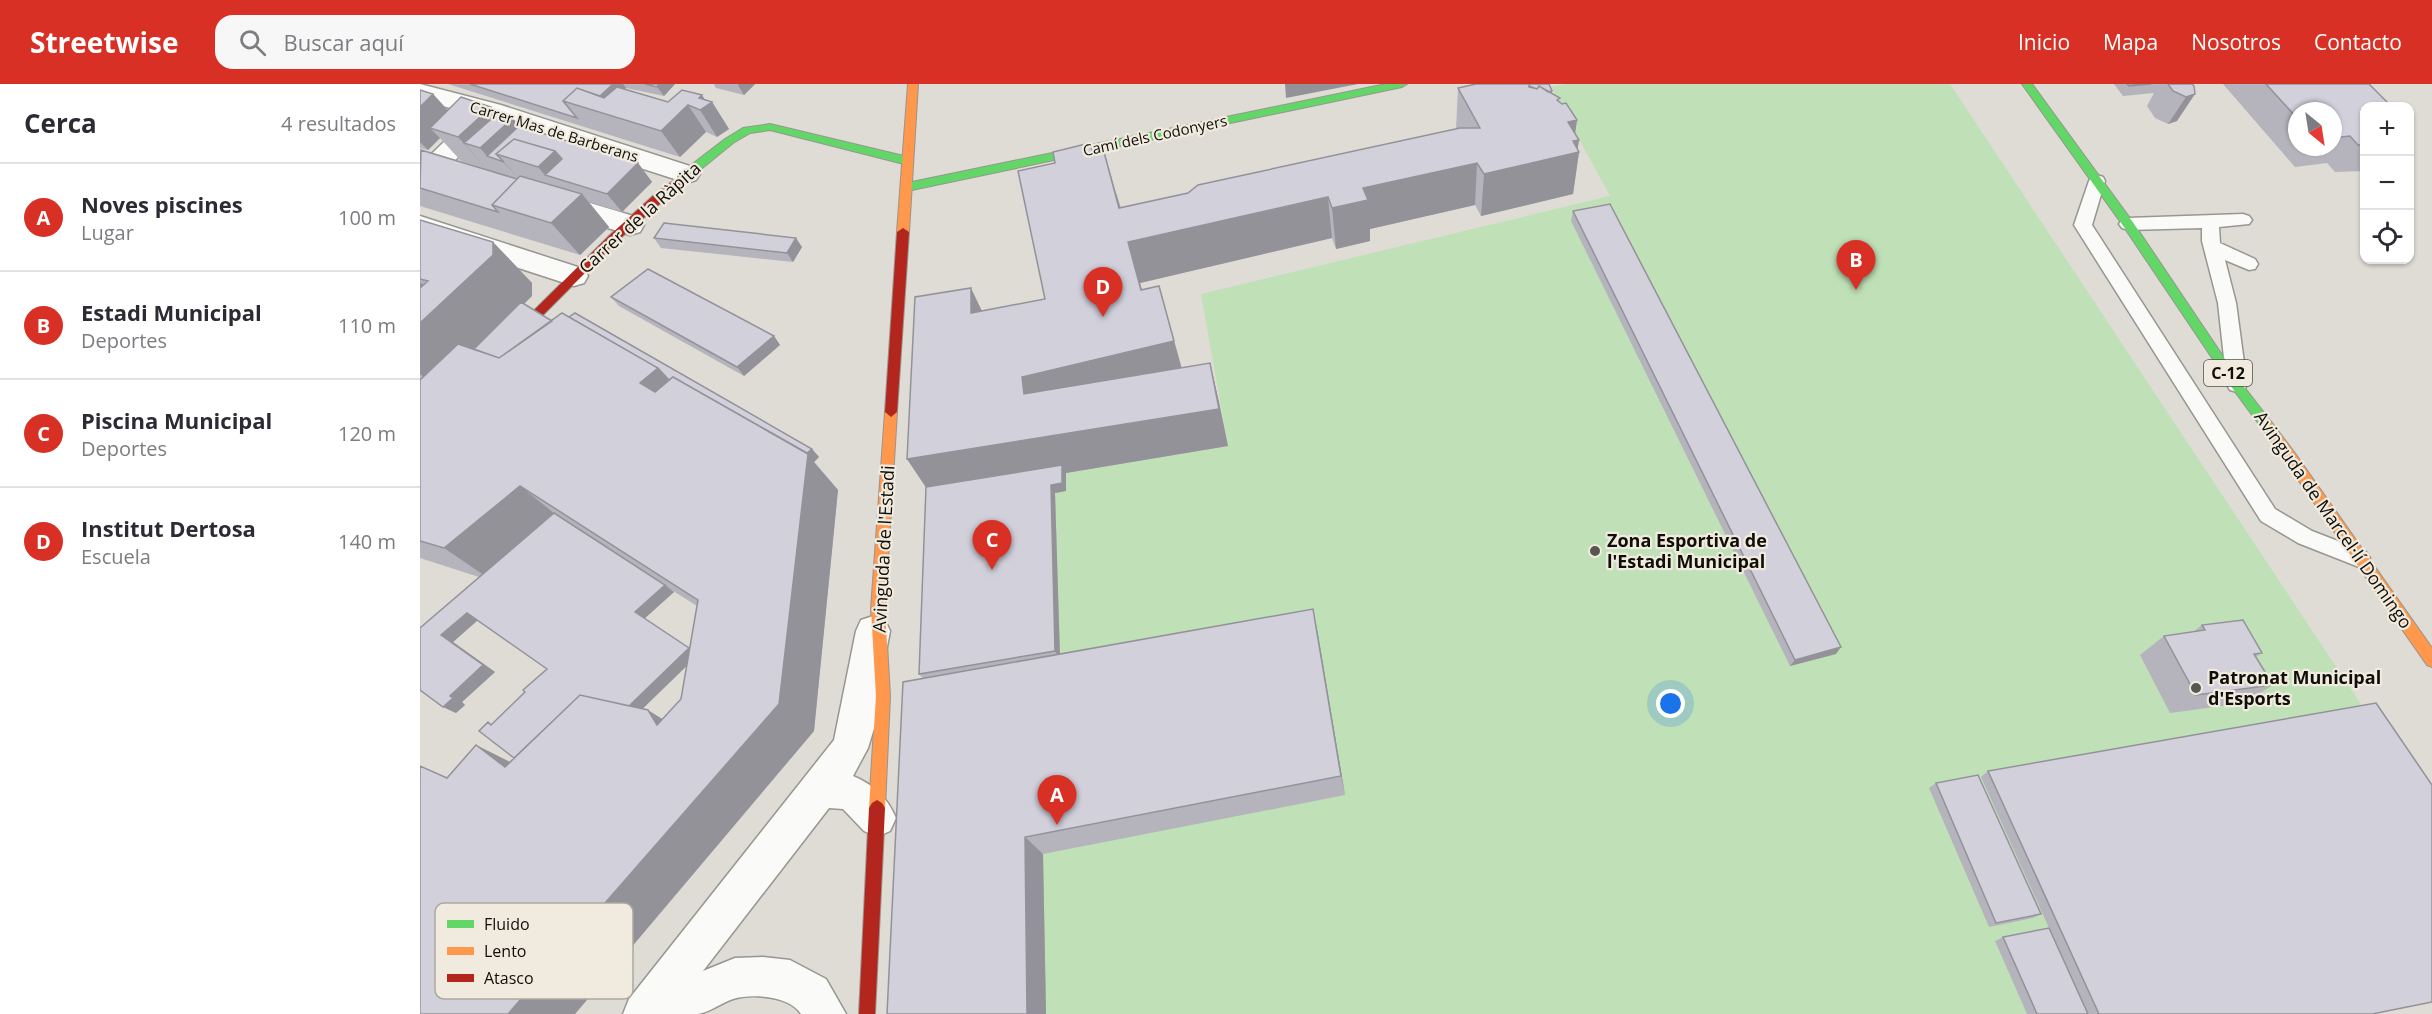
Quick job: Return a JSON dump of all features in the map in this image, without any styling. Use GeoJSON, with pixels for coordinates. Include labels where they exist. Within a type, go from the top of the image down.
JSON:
{"type":"FeatureCollection","features":[{"type":"Feature","properties":{"kind":"street","name":"Avinguda de l'Estadi"},"geometry":{"type":"LineString","coordinates":[[867,1014],[883,696],[878,609],[913,84]]}},
{"type":"Feature","properties":{"kind":"street","name":"Camí dels Codonyers"},"geometry":{"type":"LineString","coordinates":[[907,187],[1402,84]]}},
{"type":"Feature","properties":{"kind":"street","name":"Avinguda de Marcel·lí Domingo"},"geometry":{"type":"LineString","coordinates":[[2027,84],[2128,224],[2237,386],[2314,488],[2359,558],[2432,660]]}},
{"type":"Feature","properties":{"kind":"street","name":"Carrer Mas de Barberans"},"geometry":{"type":"LineString","coordinates":[[420,92],[492,111],[687,174]]}},
{"type":"Feature","properties":{"kind":"street"},"geometry":{"type":"LineString","coordinates":[[433,168],[492,111]]}},
{"type":"Feature","properties":{"kind":"street","name":"Carrer de la Ràpita"},"geometry":{"type":"LineString","coordinates":[[499,351],[574,276],[687,174],[747,130],[770,127],[908,161]]}},
{"type":"Feature","properties":{"kind":"street"},"geometry":{"type":"LineString","coordinates":[[538,196],[630,225]]}},
{"type":"Feature","properties":{"kind":"street"},"geometry":{"type":"LineString","coordinates":[[420,226],[574,276]]}},
{"type":"Feature","properties":{"kind":"street"},"geometry":{"type":"LineString","coordinates":[[646,1014],[850,748],[878,609]]}},
{"type":"Feature","properties":{"kind":"street"},"geometry":{"type":"LineString","coordinates":[[819,791],[838,788],[866,803],[878,818]]}},
{"type":"Feature","properties":{"kind":"street"},"geometry":{"type":"LineString","coordinates":[[646,1014],[735,978],[763,977],[790,980],[812,993],[825,1014]]}},
{"type":"Feature","properties":{"kind":"lane"},"geometry":{"type":"LineString","coordinates":[[2097,181],[2083,225],[2268,515],[2305,537],[2359,558]]}},
{"type":"Feature","properties":{"kind":"lane"},"geometry":{"type":"LineString","coordinates":[[2128,224],[2243,220]]}},
{"type":"Feature","properties":{"kind":"lane"},"geometry":{"type":"LineString","coordinates":[[2210,221],[2213,247],[2227,303],[2237,386]]}},
{"type":"Feature","properties":{"kind":"lane"},"geometry":{"type":"LineString","coordinates":[[2213,247],[2248,264]]}},
{"type":"Feature","properties":{"kind":"green space","name":"Zona Esportiva de l'Estadi Municipal"},"geometry":{"type":"Polygon","coordinates":[[[1566,84],[1950,84],[2364,709],[2372,1014],[914,1014],[931,495],[1228,446],[1201,294],[1610,196],[1551,87],[1566,84]]]}},
{"type":"Feature","properties":{"kind":"building"},"geometry":{"type":"Polygon","coordinates":[[[470,84],[613,84],[600,96],[577,88],[563,101],[577,118],[470,84]]]}},
{"type":"Feature","properties":{"kind":"building"},"geometry":{"type":"Polygon","coordinates":[[[1476,84],[1530,84],[1529,86],[1537,89],[1539,86],[1560,98],[1557,100],[1562,104],[1566,103],[1577,120],[1568,122],[1579,140],[1573,141],[1579,152],[1484,174],[1477,163],[1363,188],[1368,200],[1332,208],[1328,197],[1128,242],[1141,290],[1159,286],[1174,341],[1022,377],[1024,394],[1210,363],[1219,409],[907,459],[915,297],[971,288],[971,313],[1045,299],[1018,171],[1055,163],[1053,152],[1090,143],[1093,155],[1104,152],[1119,208],[1188,193],[1198,185],[1460,128],[1480,128],[1458,88],[1476,84]]]}},
{"type":"Feature","properties":{"kind":"building"},"geometry":{"type":"Polygon","coordinates":[[[1530,84],[1549,84],[1552,91],[1548,92],[1539,86],[1537,89],[1529,87],[1530,84]]]}},
{"type":"Feature","properties":{"kind":"building"},"geometry":{"type":"Polygon","coordinates":[[[2127,84],[2151,84],[2129,86],[2127,84]]]}},
{"type":"Feature","properties":{"kind":"building"},"geometry":{"type":"Polygon","coordinates":[[[2168,84],[2192,84],[2195,94],[2186,97],[2173,91],[2168,84]]]}},
{"type":"Feature","properties":{"kind":"building"},"geometry":{"type":"Polygon","coordinates":[[[2266,84],[2369,84],[2387,102],[2360,102],[2360,145],[2350,136],[2342,137],[2342,102],[2288,102],[2288,108],[2266,84]]]}},
{"type":"Feature","properties":{"kind":"building"},"geometry":{"type":"Polygon","coordinates":[[[617,87],[668,102],[682,90],[702,95],[699,98],[712,102],[700,110],[688,105],[661,131],[563,101],[577,88],[604,98],[617,87]]]}},
{"type":"Feature","properties":{"kind":"building"},"geometry":{"type":"Polygon","coordinates":[[[420,90],[433,94],[420,107],[420,90]]]}},
{"type":"Feature","properties":{"kind":"building"},"geometry":{"type":"Polygon","coordinates":[[[461,97],[491,107],[458,137],[430,128],[461,97]]]}},
{"type":"Feature","properties":{"kind":"building"},"geometry":{"type":"Polygon","coordinates":[[[497,114],[513,118],[480,148],[464,143],[497,114]]]}},
{"type":"Feature","properties":{"kind":"building"},"geometry":{"type":"Polygon","coordinates":[[[519,126],[638,163],[607,194],[545,175],[562,159],[555,151],[514,139],[496,154],[504,162],[487,156],[519,126]]]}},
{"type":"Feature","properties":{"kind":"building"},"geometry":{"type":"Polygon","coordinates":[[[514,139],[555,151],[538,167],[496,154],[514,139]]]}},
{"type":"Feature","properties":{"kind":"building"},"geometry":{"type":"Polygon","coordinates":[[[421,150],[517,179],[492,205],[498,212],[420,188],[421,150]]]}},
{"type":"Feature","properties":{"kind":"building"},"geometry":{"type":"Polygon","coordinates":[[[520,176],[582,194],[551,223],[492,205],[520,176]]]}},
{"type":"Feature","properties":{"kind":"building"},"geometry":{"type":"Polygon","coordinates":[[[1610,204],[1841,647],[1795,660],[1573,211],[1610,204]]]}},
{"type":"Feature","properties":{"kind":"building"},"geometry":{"type":"Polygon","coordinates":[[[420,220],[493,242],[493,255],[420,323],[420,288],[428,281],[420,279],[420,220]]]}},
{"type":"Feature","properties":{"kind":"building"},"geometry":{"type":"Polygon","coordinates":[[[664,223],[796,238],[787,253],[654,238],[664,223]]]}},
{"type":"Feature","properties":{"kind":"building"},"geometry":{"type":"Polygon","coordinates":[[[648,269],[774,336],[737,367],[611,297],[648,269]]]}},
{"type":"Feature","properties":{"kind":"building"},"geometry":{"type":"Polygon","coordinates":[[[521,302],[552,321],[499,358],[474,349],[521,302]]]}},
{"type":"Feature","properties":{"kind":"building"},"geometry":{"type":"Polygon","coordinates":[[[562,313],[658,368],[640,383],[655,392],[673,377],[808,454],[779,704],[605,903],[435,903],[435,999],[521,999],[508,1014],[420,1014],[420,766],[447,778],[476,745],[505,767],[580,695],[648,710],[657,725],[681,699],[698,600],[520,486],[444,548],[420,541],[420,380],[458,344],[499,358],[562,313]]]}},
{"type":"Feature","properties":{"kind":"building"},"geometry":{"type":"Polygon","coordinates":[[[575,313],[812,449],[807,453],[673,377],[669,380],[658,368],[569,317],[575,313]]]}},
{"type":"Feature","properties":{"kind":"building"},"geometry":{"type":"Polygon","coordinates":[[[1062,465],[1062,483],[1051,485],[1055,651],[919,674],[926,487],[1062,465]]]}},
{"type":"Feature","properties":{"kind":"building"},"geometry":{"type":"Polygon","coordinates":[[[554,513],[665,585],[635,612],[689,648],[629,706],[580,695],[514,758],[479,731],[488,722],[491,725],[525,692],[523,690],[547,669],[467,613],[441,635],[483,665],[450,696],[453,698],[443,707],[420,690],[420,628],[554,513]]]}},
{"type":"Feature","properties":{"kind":"building"},"geometry":{"type":"Polygon","coordinates":[[[1313,609],[1341,776],[1025,837],[1027,1014],[887,1014],[903,682],[1313,609]]]}},
{"type":"Feature","properties":{"kind":"building"},"geometry":{"type":"Polygon","coordinates":[[[2243,620],[2262,653],[2254,654],[2273,685],[2196,695],[2164,636],[2205,630],[2202,625],[2243,620]]]}},
{"type":"Feature","properties":{"kind":"building"},"geometry":{"type":"Polygon","coordinates":[[[2376,703],[2432,785],[2432,1002],[2372,1014],[2099,1014],[1988,771],[2376,703]]]}},
{"type":"Feature","properties":{"kind":"building"},"geometry":{"type":"Polygon","coordinates":[[[1978,775],[2041,914],[1996,923],[1936,783],[1978,775]]]}},
{"type":"Feature","properties":{"kind":"building"},"geometry":{"type":"Polygon","coordinates":[[[2049,928],[2088,1014],[2037,1014],[2003,937],[2049,928]]]}},
{"type":"Feature","properties":{"kind":"traffic: fast"},"geometry":{"type":"LineString","coordinates":[[907,187],[1402,84]]}},
{"type":"Feature","properties":{"kind":"traffic: fast"},"geometry":{"type":"LineString","coordinates":[[2027,84],[2128,224],[2237,386],[2268,427]]}},
{"type":"Feature","properties":{"kind":"traffic: fast"},"geometry":{"type":"LineString","coordinates":[[681,179],[729,141],[747,130],[770,127],[908,161]]}},
{"type":"Feature","properties":{"kind":"traffic: slow"},"geometry":{"type":"LineString","coordinates":[[903,232],[913,84]]}},
{"type":"Feature","properties":{"kind":"traffic: slow"},"geometry":{"type":"LineString","coordinates":[[877,808],[883,696],[878,609],[891,412]]}},
{"type":"Feature","properties":{"kind":"traffic: slow"},"geometry":{"type":"LineString","coordinates":[[2268,427],[2432,660]]}},
{"type":"Feature","properties":{"kind":"traffic: jam"},"geometry":{"type":"LineString","coordinates":[[507,344],[613,238],[681,179]]}},
{"type":"Feature","properties":{"kind":"traffic: jam"},"geometry":{"type":"LineString","coordinates":[[891,412],[903,232]]}},
{"type":"Feature","properties":{"kind":"traffic: jam"},"geometry":{"type":"LineString","coordinates":[[867,1014],[877,808]]}},
{"type":"Feature","properties":{"kind":"place","name":"Estadi Municipal"},"geometry":{"type":"Point","coordinates":[1856,290]}},
{"type":"Feature","properties":{"kind":"place","name":"Institut Dertosa"},"geometry":{"type":"Point","coordinates":[1103,317]}},
{"type":"Feature","properties":{"kind":"place","name":"Zona Esportiva de l'Estadi Municipal"},"geometry":{"type":"Point","coordinates":[1595,551]}},
{"type":"Feature","properties":{"kind":"place","name":"Piscina Municipal"},"geometry":{"type":"Point","coordinates":[992,570]}},
{"type":"Feature","properties":{"kind":"place","name":"Patronat Municipal d'Esports"},"geometry":{"type":"Point","coordinates":[2196,688]}},
{"type":"Feature","properties":{"kind":"place","name":"Noves piscines"},"geometry":{"type":"Point","coordinates":[1057,825]}}]}
